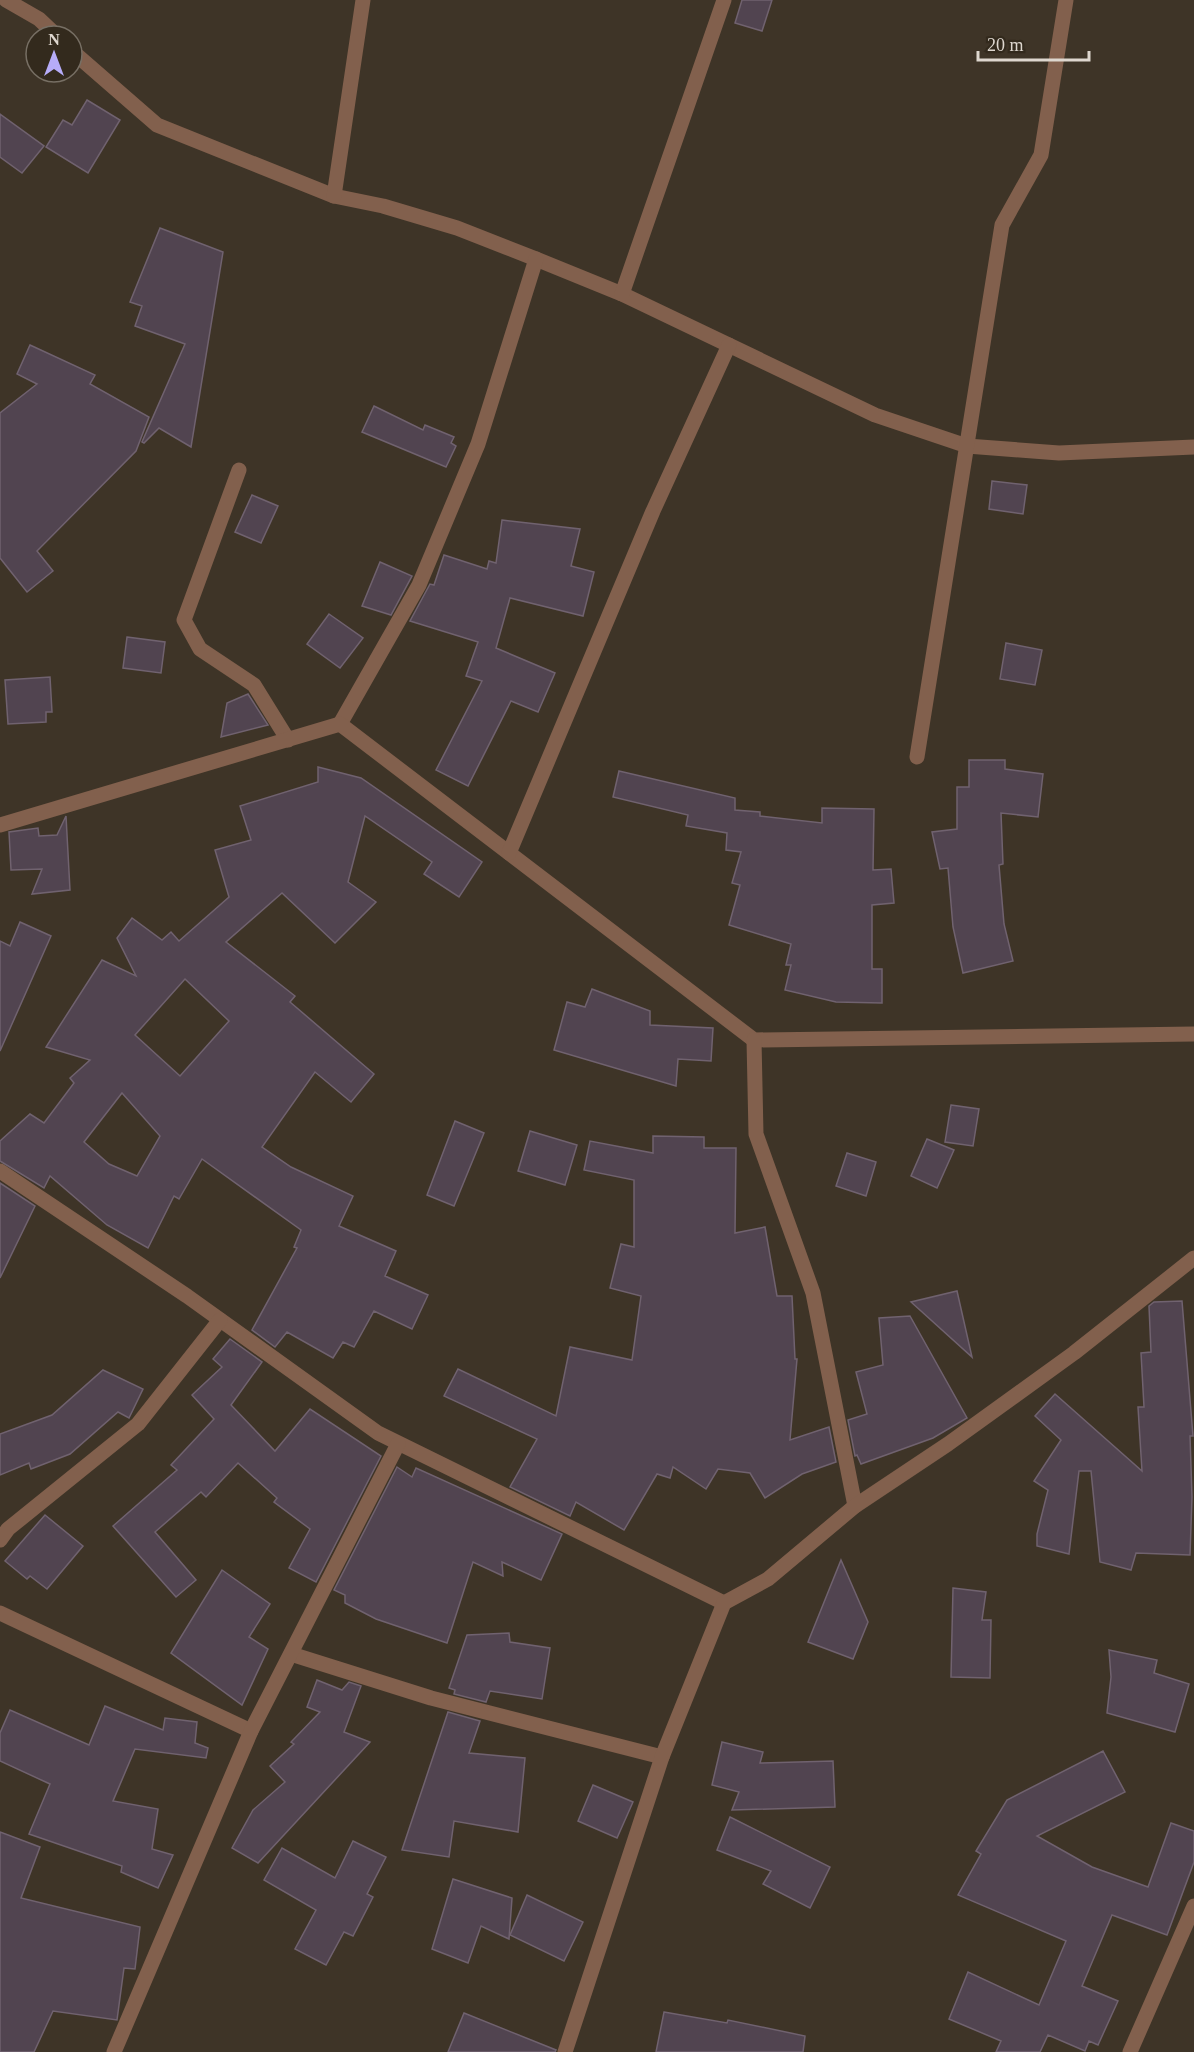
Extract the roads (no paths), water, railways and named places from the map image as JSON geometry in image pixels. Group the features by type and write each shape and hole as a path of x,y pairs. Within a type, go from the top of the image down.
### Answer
{"street":[{"path":"6,0 44,24"},
{"path":"334,196 363,0"},
{"path":"622,294 724,0"},
{"path":"917,757 1002,225 1041,155 1066,0"},
{"path":"84,61 157,125 334,196 383,206 457,228 536,259 622,294 875,415 967,446 1059,453 1194,447"},
{"path":"0,825 340,724 419,585 478,444 536,259"},
{"path":"509,853 649,522 729,345"},
{"path":"239,470 184,620 200,649 254,685 288,740"},
{"path":"340,724 754,1040 1194,1034"},
{"path":"754,1040 756,1134 813,1293 855,1506"},
{"path":"0,1171 220,1320 378,1433 724,1603"},
{"path":"565,2052 662,1757 724,1603 768,1579 855,1506 948,1444 1064,1360 1194,1258"},
{"path":"0,1540 8,1529 138,1424 220,1320"},
{"path":"114,2052 251,1731 398,1444"},
{"path":"0,1613 251,1731"},
{"path":"291,1654 431,1698 662,1757"},
{"path":"1133,2051 1194,1906"}]}
